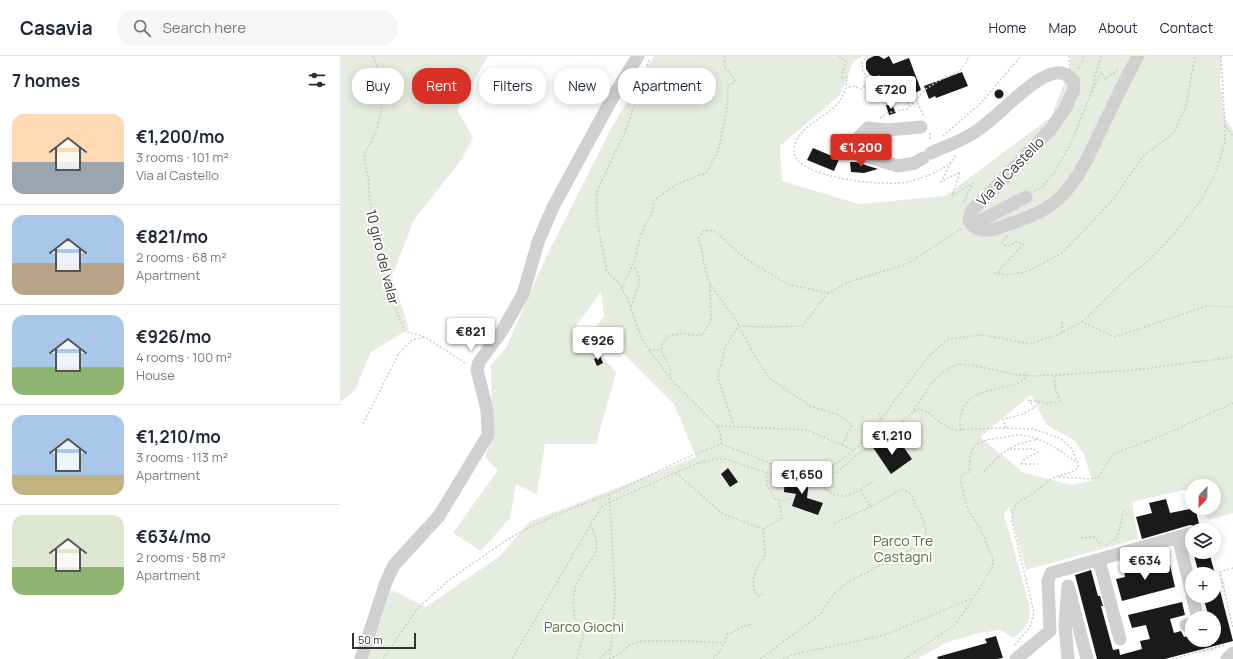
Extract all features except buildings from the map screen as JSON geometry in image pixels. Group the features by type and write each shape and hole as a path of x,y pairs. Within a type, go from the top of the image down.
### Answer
{"street":[{"path":"361,659 386,582 394,565 439,516 488,435 487,410 477,370 479,362 502,331 523,294 538,242 553,207 614,95 638,56"},
{"name":"Via al Castello","path":"1068,76 1073,80 1074,89 1065,108 1050,130 972,210 969,216 971,224 990,231 1029,216 1051,205 1069,189 1083,168 1138,56"},
{"path":"921,127 887,130 868,128 853,144 852,148 855,152 885,163 898,166 915,163 928,152 976,132 1026,89 1044,77 1056,73 1063,73 1068,76"},
{"path":"971,224 1026,197"},
{"path":"1016,659 1050,631 1048,581 1051,574 1185,535"},
{"path":"1178,537 1185,567"},
{"path":"1099,560 1120,639"},
{"path":"1068,659 1065,625 1068,586 1085,659"},
{"path":"1227,659 1229,649"}],"path":[{"name":"10 giro del valar","path":"373,56 379,70 382,98 381,110 377,123 377,129 365,153 364,159 369,182 369,194 374,230 384,257 397,312 406,331 425,337 477,370"},
{"path":"649,56 628,125 597,190 597,221 607,272 619,283 622,288 642,339 671,379 717,426 720,432 721,444"},
{"path":"622,288 633,264 640,237 652,212 654,200 677,184 706,173 718,151 728,103 728,85 734,83 735,80 733,76 724,68 724,56"},
{"path":"839,56 846,62 841,79 847,77 846,88"},
{"path":"868,128 887,113 907,109 926,89 960,71 970,56"},
{"path":"928,152 979,105 1021,56"},
{"path":"1068,76 1079,68 1084,56"},
{"path":"1090,96 1100,56"},
{"path":"383,659 418,609 449,580 518,533 566,510 608,495 686,458 721,444 772,464 792,468 817,470 833,466 854,450 871,434 929,356 948,339 984,335 1030,344 1062,333 1082,322 1129,276 1147,262 1167,242 1202,199 1215,174 1225,142 1221,56"},
{"path":"1009,233 1002,243 1003,245 1010,246 1015,242 1023,244 998,272 995,273 1008,275 1026,272 1062,253 1112,201 1144,156 1174,133 1186,105 1195,57"},
{"path":"1026,197 1042,187 1055,172 1070,145 1101,72 1105,79 1123,66"},
{"path":"907,104 913,102"},
{"path":"1225,126 1233,136"},
{"path":"952,161 941,182 960,172 952,196 973,182 963,203"},
{"path":"739,326 766,328 802,326 828,293 851,281 907,264 971,224"},
{"path":"828,293 787,284 745,258 714,231 704,230 698,238 702,250 704,270 710,284 739,326 769,378 810,406 839,415 852,425 842,445"},
{"path":"631,308 640,287 639,275 633,264"},
{"path":"671,379 670,367 661,350 662,343 668,336 683,333 695,336 703,335 711,320 710,284"},
{"path":"1082,322 1115,337 1207,306 1233,307"},
{"path":"1062,322 1062,333"},
{"path":"734,427 718,377 725,347 739,326"},
{"path":"363,424 399,353 412,340 425,337"},
{"path":"649,350 661,350"},
{"path":"512,659 601,507 696,464 715,459 726,459 776,476 816,478 838,472 854,457 879,439 893,432 913,412 932,382 943,372 957,364 972,365 1028,376 1135,370 1233,357"},
{"path":"1006,428 1003,419 1021,415 1036,407 1028,400 1046,403 1061,402 1056,390 1054,375"},
{"path":"962,430 959,423 963,406 983,392 1019,383 1028,376"},
{"path":"1057,477 1099,478 1113,454 1166,434 1233,403"},
{"path":"913,412 919,409 929,413 950,429 954,430 1006,428 1032,429 1046,433 1061,439 1072,449 1078,463 1078,468 1053,478 1017,503 1013,512 1012,521 1034,613 1030,627 1024,636 1014,646 1016,659"},
{"path":"879,413 881,420"},
{"path":"717,426 807,430 854,450"},
{"path":"904,659 955,625 993,564 993,558 979,526 968,510 960,479 963,474 969,472 973,448 978,443 992,438 1001,438 1016,434 1038,439 1078,463"},
{"path":"984,472 989,465 1010,449 1019,444 1038,439"},
{"path":"1010,449 1034,449 1038,452 1023,460 1020,464 1038,464"},
{"path":"766,472 767,485 775,499 782,501 794,498"},
{"path":"676,473 723,514 763,529"},
{"path":"816,478 829,493 840,497 847,496 861,490 874,480"},
{"path":"760,659 821,614 832,596 846,583 920,545 926,537 925,524 911,494 902,489 870,507 833,524"},
{"path":"861,490 870,507"},
{"path":"608,495 610,502 615,598 609,658 621,653 630,645 642,641 692,641 724,643"},
{"path":"763,529 782,518 779,500"},
{"path":"1081,538 1094,537 1103,548 1117,538 1124,509"},
{"path":"577,659 584,632 582,632 576,622 573,612 574,598 579,579 596,552 596,535 591,526"},
{"path":"763,529 765,556 760,562 753,583 755,592 758,596 764,592"},
{"path":"1230,627 1233,627 1219,572 1233,568"},
{"path":"782,659 791,655 885,635 972,598"},
{"path":"712,659 720,652 727,635 742,627 752,624"},
{"path":"600,659 610,647"},
{"path":"1172,659 1229,649"}],"green space":[{"path":"340,56 488,56 481,68 479,68 479,72 471,86 471,68 412,68 412,104 460,104 457,110 473,137 462,159 414,220 392,276 409,329 371,352 355,390 340,402"},
{"path":"654,56 863,56 854,61 840,95 780,146 782,181 859,204 945,196 1051,117 1068,73 1071,56 1222,56 1220,82 1225,117 1233,131 1233,513 1208,520 1205,515 1221,515 1221,479 1185,479 1185,490 1132,502 1138,539 1026,570 1009,507 1004,514 1029,604 1029,620 1014,638 1001,630 979,633 948,642 917,659 368,659 391,590 426,607 500,556 529,522 696,457 674,404 625,355 590,335 604,316 601,292 576,326 616,373 596,444 545,444 537,494 516,484 510,518 481,551 453,533 498,470 485,457 492,438 491,365 506,348 546,257 612,127 626,104 716,104 716,68 647,68","holes":["1031,395 1047,425 1074,440 1084,454 1092,481 1071,485 1022,472 980,437"]}],"park label":[{"name":"Parco Tre Castagni","path":"903,548"},
{"name":"Parco Giochi","path":"584,626"}]}
